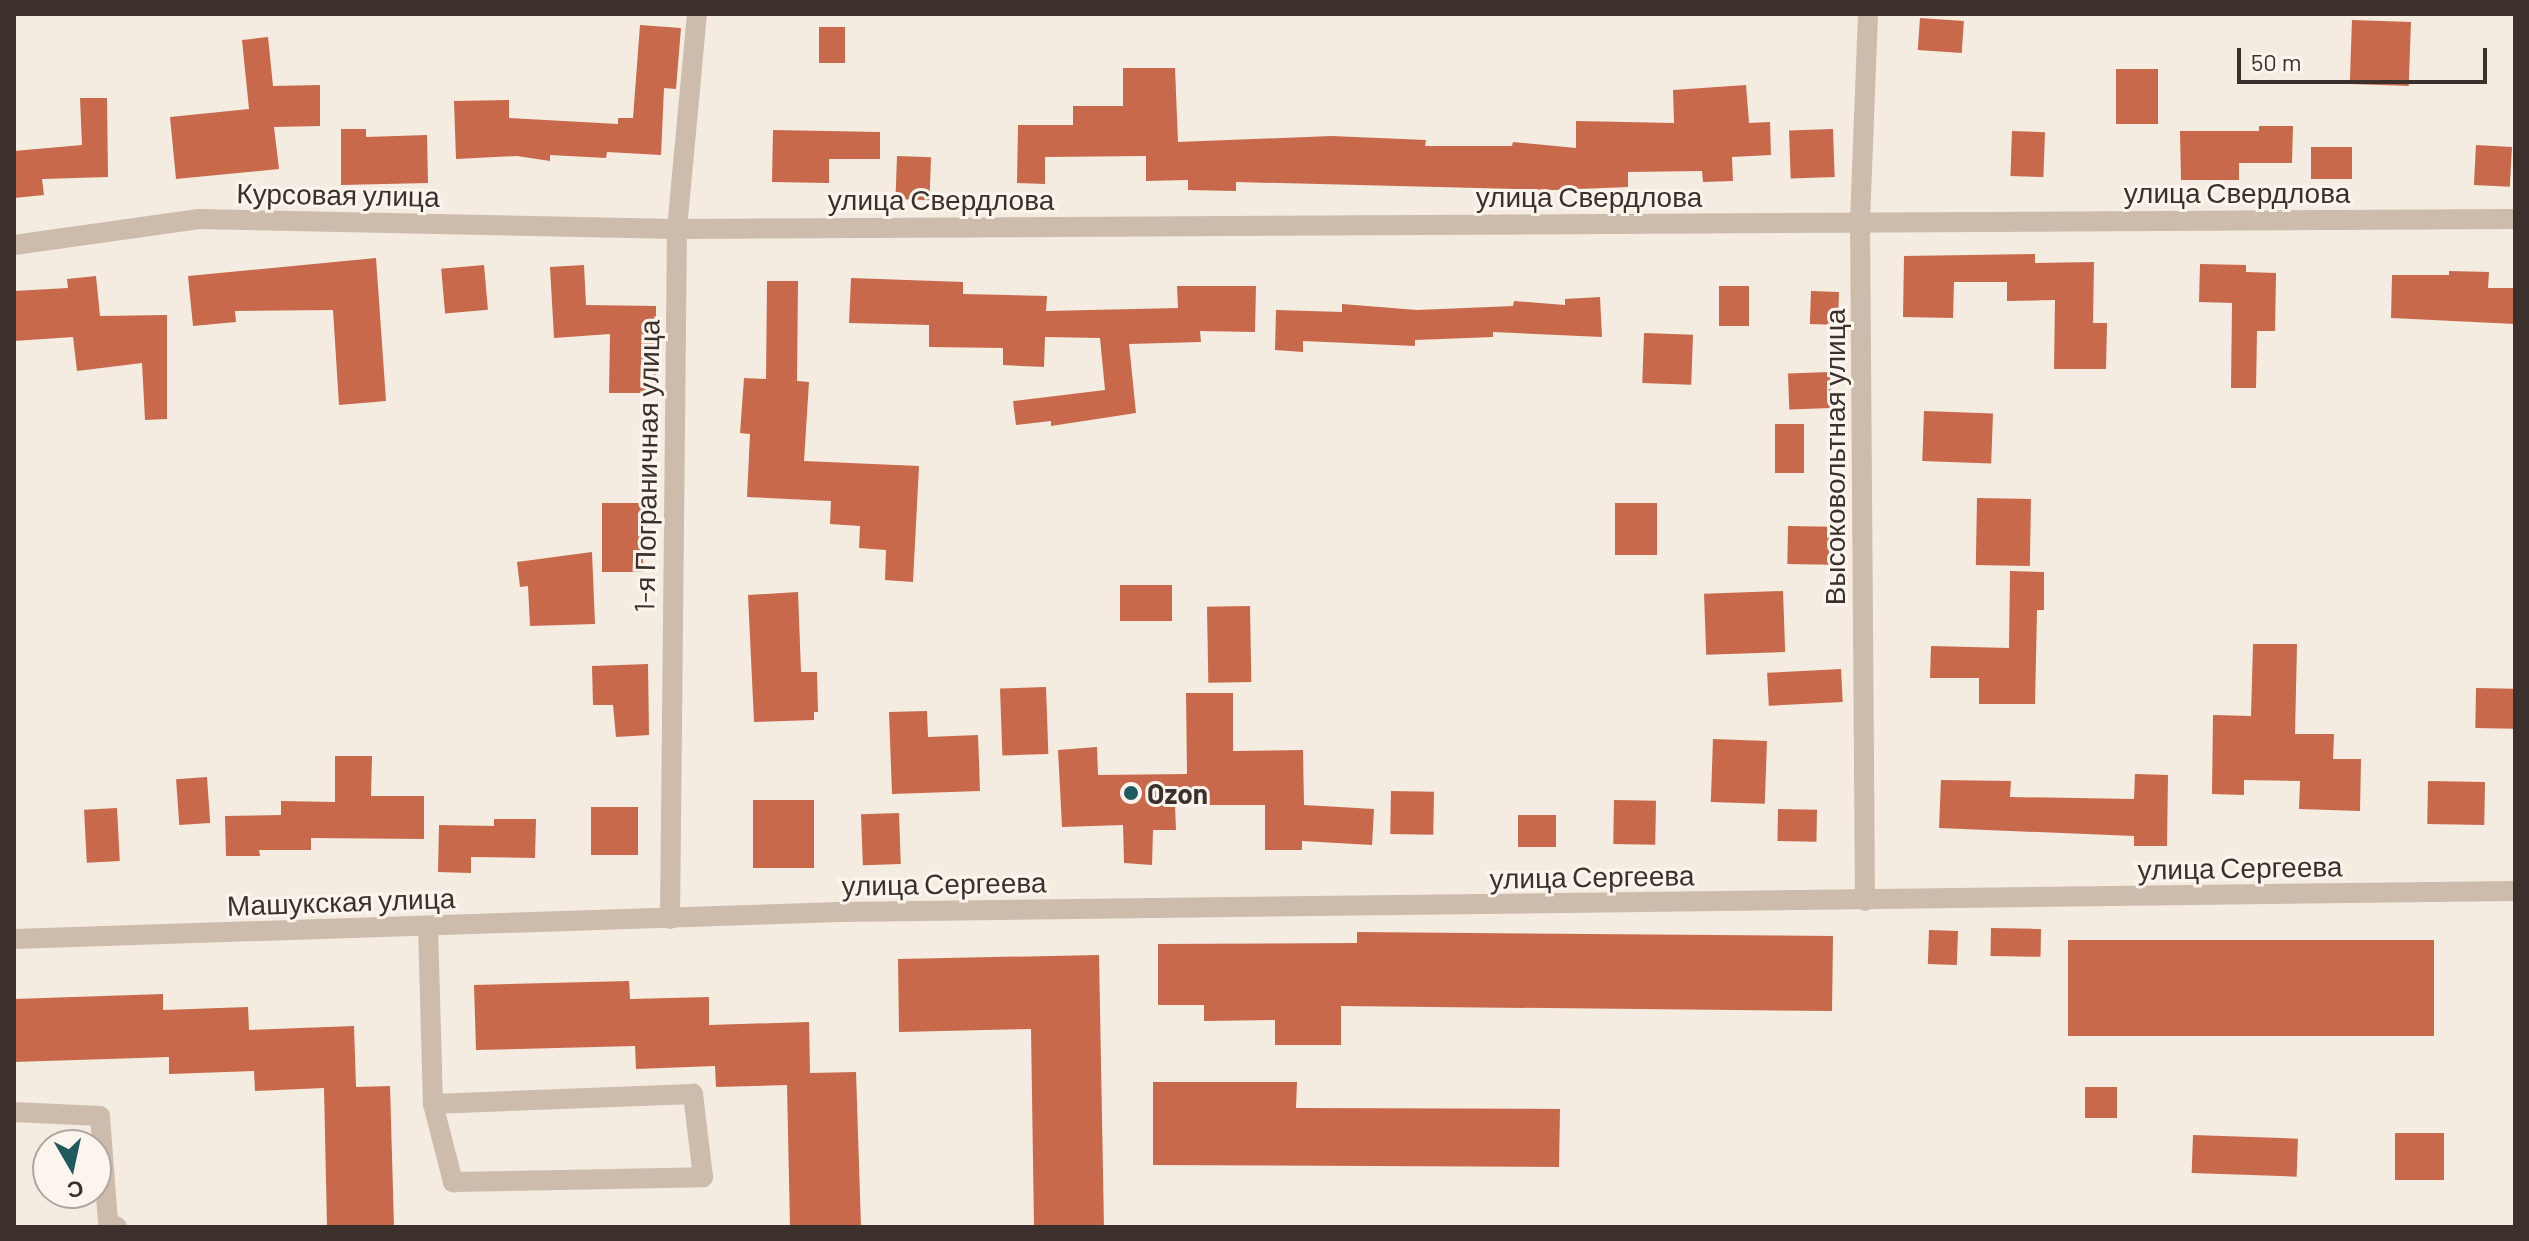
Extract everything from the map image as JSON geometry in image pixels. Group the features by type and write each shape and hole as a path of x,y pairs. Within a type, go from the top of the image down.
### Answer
{"street":[{"name":"1-я Пограничная улица","path":"670,919 670,228 697,14"},
{"name":"Высоковольтная улица","path":"1865,901 1860,222 1868,14"},
{"name":"Курсовая улица","path":"14,245 199,219 670,228"},
{"name":"улица Свердлова","path":"670,228 2515,219"},
{"name":"улица Сергеева","path":"670,919 840,912 2515,891"},
{"name":"Машукская улица","path":"14,939 670,919"},
{"path":"428,926 433,1104 453,1182 703,1177 693,1094 433,1104"},
{"path":"14,1112 100,1116 108,1222 117,1227"}],"building":[{"path":"1920,18 1964,21 1962,53 1918,50"},
{"path":"2352,20 2411,22 2409,86 2350,84"},
{"path":"640,25 681,28 676,89 664,88 661,155 607,152 606,158 550,155 550,161 517,156 456,159 454,101 509,100 509,118 618,124 618,118 633,118"},
{"path":"819,27 845,27 845,63 819,63"},
{"path":"268,37 273,86 320,85 320,126 274,127 279,169 176,179 170,117 249,109 242,40"},
{"path":"1123,68 1175,68 1178,142 1331,136 1426,140 1425,146 1512,146 1513,142 1576,148 1576,121 1674,123 1673,90 1746,85 1749,123 1770,122 1771,155 1732,157 1733,181 1703,182 1702,171 1628,172 1628,187 1554,190 1236,182 1236,191 1188,190 1188,180 1146,181 1146,156 1045,157 1045,184 1017,183 1018,125 1073,125 1073,106 1123,106"},
{"path":"2116,69 2158,69 2158,124 2116,124"},
{"path":"80,98 107,98 108,177 42,179 44,195 14,198 14,151 82,145"},
{"path":"2259,126 2293,126 2292,163 2239,163 2239,180 2181,180 2180,131 2259,131"},
{"path":"341,129 366,129 366,137 427,135 428,183 341,185"},
{"path":"1833,129 1835,177 1791,179 1789,131"},
{"path":"773,130 880,132 880,159 829,159 829,183 772,182"},
{"path":"2012,131 2045,132 2043,177 2010,176"},
{"path":"2476,145 2512,147 2510,187 2474,185"},
{"path":"2311,147 2352,147 2352,179 2311,179"},
{"path":"897,156 931,157 929,200 895,199"},
{"path":"2035,254 2035,263 2094,262 2093,323 2107,323 2106,369 2054,369 2055,300 2007,301 2007,282 1954,282 1953,318 1903,317 1904,256"},
{"path":"376,258 386,401 339,405 333,310 235,311 236,322 193,326 188,276"},
{"path":"2200,264 2246,265 2246,272 2276,273 2275,331 2257,331 2256,388 2231,388 2232,303 2199,302"},
{"path":"484,265 488,310 445,314 441,269"},
{"path":"584,265 586,305 656,306 656,393 609,393 610,334 554,338 550,267"},
{"path":"2449,271 2489,272 2488,288 2515,288 2515,324 2391,318 2392,275 2449,275"},
{"path":"96,276 100,316 167,315 167,419 145,420 142,363 77,371 73,337 14,341 14,291 68,288 67,279"},
{"path":"851,278 963,282 963,294 1047,296 1046,311 1178,308 1177,286 1256,286 1255,332 1200,331 1201,342 1129,344 1136,413 1051,426 1051,421 1016,425 1013,401 1105,390 1100,338 1045,337 1044,367 1003,365 1003,348 929,347 929,325 849,323"},
{"path":"767,281 798,281 797,381 809,382 804,461 919,466 913,582 885,580 886,550 859,548 860,526 830,524 831,501 747,497 750,434 740,433 744,378 766,379"},
{"path":"1719,286 1749,286 1749,326 1719,326"},
{"path":"1811,291 1839,292 1838,325 1810,324"},
{"path":"1600,297 1602,337 1493,332 1493,337 1415,340 1415,346 1303,341 1303,352 1275,350 1276,310 1342,312 1342,304 1417,310 1513,306 1514,301 1565,305 1565,299"},
{"path":"1644,333 1693,335 1691,385 1642,383"},
{"path":"1830,372 1831,408 1789,409 1788,373"},
{"path":"1924,411 1993,413 1991,463 1922,461"},
{"path":"1775,424 1804,424 1804,473 1775,473"},
{"path":"1977,498 2031,499 2030,566 1976,565"},
{"path":"602,503 643,503 643,572 602,572"},
{"path":"1615,503 1657,503 1657,555 1615,555"},
{"path":"1788,526 1830,527 1829,565 1787,564"},
{"path":"592,552 595,624 530,626 528,586 520,587 517,562"},
{"path":"2010,571 2044,572 2044,610 2037,610 2035,704 1979,704 1979,678 1930,678 1931,646 2009,648"},
{"path":"1120,585 1172,585 1172,621 1120,621"},
{"path":"1783,591 1785,652 1706,655 1704,594"},
{"path":"798,592 801,672 817,672 818,712 814,712 814,720 754,722 748,595"},
{"path":"1250,606 1251,682 1208,683 1207,607"},
{"path":"2253,644 2297,644 2295,734 2334,734 2333,759 2361,759 2360,811 2299,809 2300,781 2244,780 2244,795 2212,794 2213,715 2251,716"},
{"path":"648,664 649,735 616,737 613,705 593,705 592,666"},
{"path":"1841,669 1843,702 1769,706 1767,673"},
{"path":"1046,687 1048,754 1002,756 1000,689"},
{"path":"2476,688 2515,689 2514,729 2475,728"},
{"path":"1186,693 1233,693 1233,751 1303,750 1304,805 1374,809 1372,845 1302,841 1302,850 1265,850 1265,805 1175,805 1176,830 1153,830 1152,865 1124,863 1123,825 1062,827 1058,750 1097,747 1098,775 1187,774"},
{"path":"927,711 928,737 978,735 980,791 892,794 889,712"},
{"path":"1713,739 1767,741 1765,804 1711,802"},
{"path":"335,756 372,756 371,796 424,796 424,839 311,838 311,850 259,850 260,856 226,856 225,816 281,815 281,801 335,802"},
{"path":"2135,774 2168,775 2167,846 2134,846 2134,836 1939,828 1941,780 2011,781 2010,797 2134,799"},
{"path":"207,777 210,823 179,825 176,779"},
{"path":"2428,781 2485,782 2484,825 2427,824"},
{"path":"1391,791 1434,792 1433,835 1390,834"},
{"path":"753,800 814,800 814,868 753,868"},
{"path":"1614,800 1656,801 1655,845 1613,844"},
{"path":"591,807 638,807 638,855 591,855"},
{"path":"117,808 120,861 87,863 84,810"},
{"path":"1778,809 1817,810 1816,842 1777,841"},
{"path":"899,813 901,864 863,865 861,814"},
{"path":"1518,815 1556,815 1556,847 1518,847"},
{"path":"494,819 536,819 535,858 471,857 471,873 438,872 439,825 494,826"},
{"path":"1991,928 2041,929 2041,957 1991,956"},
{"path":"1929,930 1958,931 1957,965 1928,964"},
{"path":"1357,932 1833,936 1832,1011 1341,1006 1341,1045 1275,1045 1275,1020 1204,1021 1204,1005 1158,1005 1158,944 1357,943"},
{"path":"2068,940 2434,940 2434,1036 2068,1036"},
{"path":"1099,955 1104,1227 1034,1227 1031,1029 899,1032 898,959"},
{"path":"629,981 630,999 709,997 709,1025 809,1022 810,1073 856,1072 861,1227 790,1227 787,1085 716,1087 715,1066 636,1069 635,1046 476,1050 474,985"},
{"path":"163,994 163,1010 248,1007 249,1030 354,1026 356,1087 390,1086 394,1227 327,1227 324,1088 255,1091 254,1071 169,1074 169,1057 14,1062 14,999"},
{"path":"1153,1082 1297,1082 1296,1108 1560,1109 1559,1167 1153,1165"},
{"path":"2085,1087 2117,1087 2117,1118 2085,1118"},
{"path":"2395,1133 2444,1133 2444,1180 2395,1180"},
{"path":"2193,1135 2298,1139 2297,1177 2192,1173"}],"place":[{"name":"Ozon","path":"1131,793"}]}
